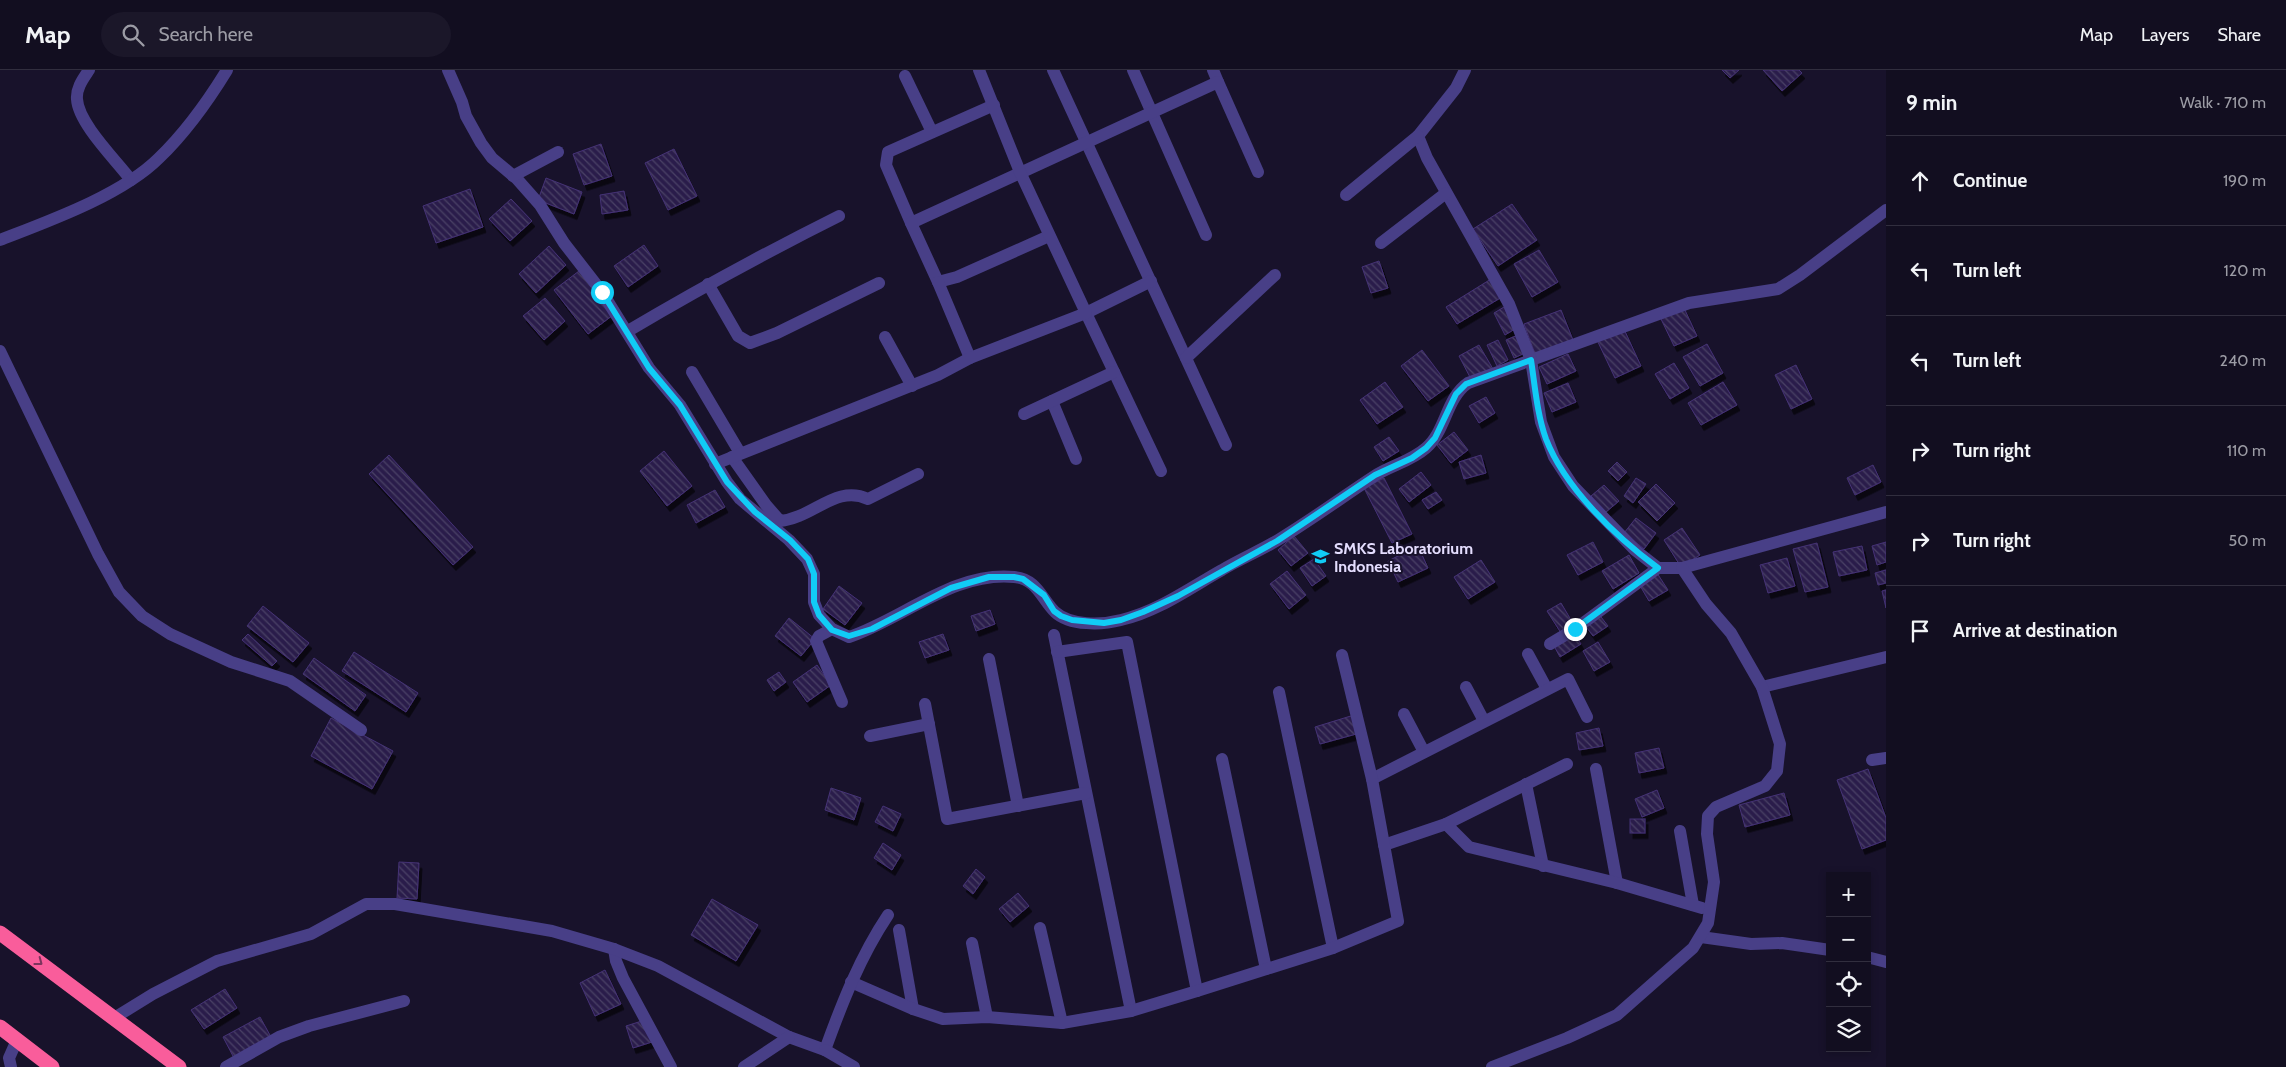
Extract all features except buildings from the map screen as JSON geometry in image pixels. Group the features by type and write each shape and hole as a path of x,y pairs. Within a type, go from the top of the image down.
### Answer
{"highway":[{"path":"0,933 179,1067"},
{"path":"0,1027 52,1067"}],"street":[{"path":"88,70 80,84 77,99 83,119 131,180"},
{"path":"0,240 39,225 131,180 158,159 188,127 227,70"},
{"path":"448,70 466,116 481,143 492,158 513,176 540,205 628,331 649,368 680,405 715,464 740,499 790,540 808,559 814,574 816,609 832,630 849,636 872,629 951,588 989,577 1023,579 1044,595 1054,611 1072,620 1104,623 1136,615 1178,596 1277,541 1375,475 1412,458 1426,448 1435,438 1456,394 1466,384 1689,303 1778,289 1800,275 1886,211"},
{"path":"979,70 1020,172 1049,236 1161,471"},
{"path":"1053,70 1226,445"},
{"path":"1134,70 1206,235"},
{"path":"1346,195 1418,136 1456,88 1465,70"},
{"path":"905,76 932,132"},
{"path":"911,223 1152,111 1215,76 1258,172"},
{"path":"970,358 886,165 888,152 994,105"},
{"path":"1418,136 1446,192 1509,304 1531,360 1541,422 1554,457 1573,486 1634,550 1658,568"},
{"path":"513,176 558,152"},
{"path":"1381,243 1446,192"},
{"path":"628,331 792,238 839,216"},
{"path":"938,282 957,277 1049,236"},
{"path":"1186,358 1275,275"},
{"path":"715,464 912,386 970,358 1086,313 1151,280"},
{"path":"708,284 738,336 750,343 777,333 879,283"},
{"path":"885,337 912,386"},
{"path":"0,351 98,554 119,592 142,616 170,634 231,662 290,681 361,730"},
{"path":"692,372 736,455 766,505 780,521 792,520 846,494 858,494 868,499 918,474"},
{"path":"1024,414 1114,372"},
{"path":"1052,401 1076,459"},
{"path":"1550,644 1575,629 1658,568 1682,568 1886,512"},
{"path":"1492,1067 1567,1038 1617,1015 1693,948 1708,923 1714,882 1707,834 1708,816 1716,807 1765,786 1777,771 1780,744 1762,687 1731,633 1706,604 1682,568"},
{"path":"832,630 819,636 816,641 842,702"},
{"path":"1054,635 1131,1011"},
{"path":"1057,652 1127,642 1197,992"},
{"path":"1528,654 1547,689"},
{"path":"851,982 913,1009 943,1019 987,1017 1062,1023 1131,1011 1197,992 1333,948 1398,921 1372,779 1342,655"},
{"path":"1762,687 1886,657"},
{"path":"989,659 1018,806"},
{"path":"1372,779 1568,679 1587,717"},
{"path":"1466,687 1484,721"},
{"path":"1279,692 1333,948"},
{"path":"926,704 947,819 1086,793"},
{"path":"1404,714 1424,752"},
{"path":"870,736 929,724"},
{"path":"1872,760 1886,758"},
{"path":"1222,759 1266,969"},
{"path":"1384,845 1446,824 1567,764"},
{"path":"1596,769 1617,882"},
{"path":"1526,784 1543,866"},
{"path":"1446,824 1469,847 1617,882 1697,906 1680,831"},
{"path":"114,1018 153,994 217,960 310,934 366,904 394,904 428,908 552,931 614,949 658,966 789,1037 825,1050 854,1067"},
{"path":"825,1050 866,949 888,915"},
{"path":"1040,928 1062,1023"},
{"path":"899,930 913,1009"},
{"path":"1701,937 1750,944 1782,943 1826,949"},
{"path":"972,943 987,1017"},
{"path":"614,949 616,961 623,978 670,1067"},
{"path":"1871,958 1886,962"},
{"path":"226,1067 279,1037 309,1026 404,1002"},
{"path":"744,1067 789,1037"},
{"path":"11,1067 9,1058 17,1040"}],"place":[{"name":"SMKS Laboratorium Indonesia","path":"1320,557"}],"route":[{"path":"602,292 628,331 649,368 680,405 697,430 715,464 740,499 790,540 808,559 814,574 814,602 816,609 826,624 838,634 849,636 872,629 951,588 989,577 1023,579 1035,586 1044,595 1054,611 1072,620 1104,623 1121,620 1143,612 1178,596 1235,562 1277,541 1375,475 1412,458 1426,448 1435,438 1456,394 1466,384 1531,360 1541,422 1554,457 1573,486 1634,550 1658,568 1575,629"}]}
